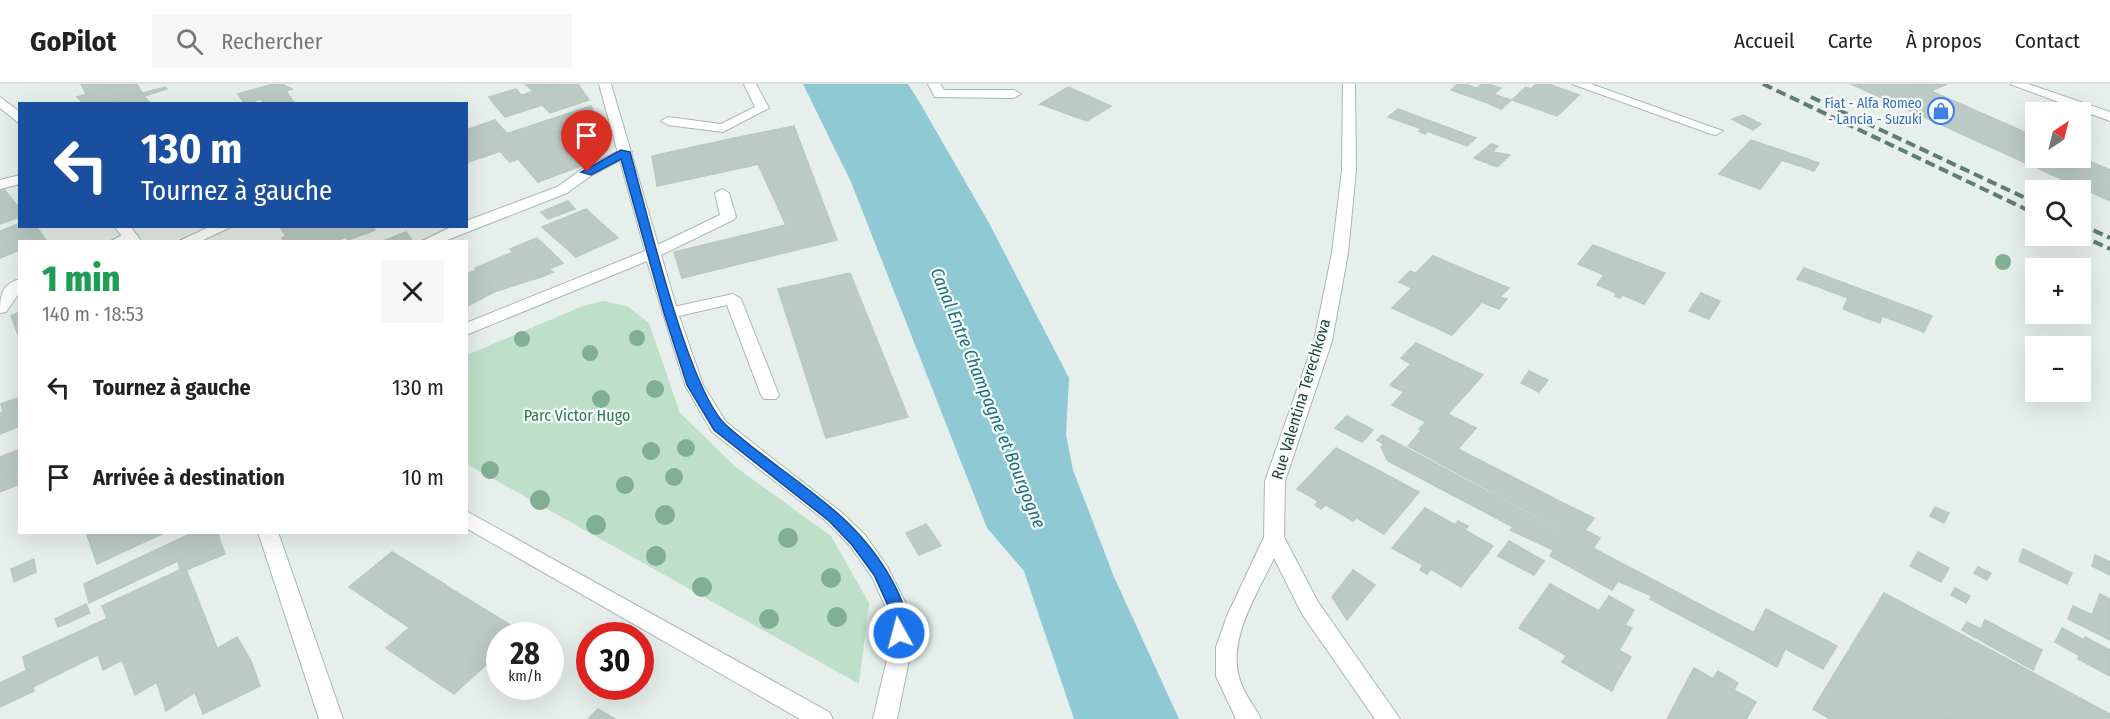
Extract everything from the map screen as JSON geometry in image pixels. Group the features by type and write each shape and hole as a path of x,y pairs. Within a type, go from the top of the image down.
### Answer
{"street":[{"path":"605,84 670,313 694,385 719,427 834,517 858,541 880,572 898,610 899,655 885,719"},
{"path":"668,121 723,128 762,108 750,84"},
{"name":"Rue Valentina Terechkova","path":"1349,84 1349,170 1340,253 1323,341 1275,481 1274,537 1310,608 1388,719"},
{"path":"1578,84 1716,131"},
{"path":"2016,84 2110,117"},
{"path":"937,89 1014,94"},
{"path":"0,101 18,118"},
{"path":"468,226 562,190 587,172 625,152"},
{"path":"0,185 18,180"},
{"path":"468,329 653,253 728,217 722,193"},
{"path":"189,240 221,228"},
{"path":"432,240 463,228"},
{"path":"0,308 10,291 18,285"},
{"path":"670,313 733,299 770,395"},
{"path":"468,519 821,719"},
{"path":"269,534 331,719"},
{"path":"1249,719 1233,695 1225,658 1235,624 1274,537"}],"green space":[{"name":"Parc Victor Hugo","path":"603,301 627,306 649,323 680,413 737,468 831,536 869,603 859,684 468,465 468,355 583,306"}],"water":[{"name":"Canal Entre Champagne et Bourgogne","path":"803,84 908,84 920,103 989,223 1069,378 1066,435 1073,470 1114,577 1179,719 1074,719 1024,571 987,528 851,182"}],"building":[{"path":"81,84 126,84 86,94"},
{"path":"126,84 137,84 142,93 109,102 82,102 77,97"},
{"path":"273,84 282,84 292,89 251,102 244,102 238,94"},
{"path":"525,84 556,84 533,91"},
{"path":"556,84 578,84 589,100 550,113 542,105 505,117 494,104"},
{"path":"1458,84 1465,84 1499,96 1490,104 1451,90"},
{"path":"1482,84 1501,88 1494,94 1477,88"},
{"path":"1536,84 1548,84 1579,95 1557,116 1512,100 1526,87 1531,89"},
{"path":"1851,84 1915,84 2025,132 2025,163"},
{"path":"1915,84 1947,84 1931,91"},
{"path":"165,87 167,89 144,96 149,102 109,102"},
{"path":"1068,87 1111,106 1087,121 1040,104"},
{"path":"516,89 521,95 494,104 489,97"},
{"path":"286,91 294,102 263,102 261,99"},
{"path":"1499,96 1511,100 1501,109 1490,104"},
{"path":"591,106 597,118 468,162 468,146"},
{"path":"1398,109 1476,138 1467,146 1427,131 1425,134 1419,131 1422,129 1388,117"},
{"path":"1743,115 1761,124 1753,130 1732,119"},
{"path":"495,120 507,134 468,146 468,129"},
{"path":"794,126 837,240 682,278 674,252 786,225 758,164 746,167 734,138"},
{"path":"561,130 571,140 564,143 584,165 538,182 518,159 510,162 500,151"},
{"path":"734,138 746,167 657,186 652,156"},
{"path":"1751,140 1819,163 1814,171 1782,160 1760,189 1719,174"},
{"path":"1491,144 1498,146 1492,152 1510,155 1497,167 1474,158"},
{"path":"2091,162 2110,170 2110,201 2091,192 2091,180 2064,180 2037,168 2091,168"},
{"path":"4,189 18,206 18,218 0,224 0,191"},
{"path":"568,201 575,209 548,219 541,212"},
{"path":"586,209 618,238 576,257 542,227"},
{"path":"18,224 18,228 38,229 0,244 0,231"},
{"path":"281,228 374,228 375,230 348,240 346,237 339,240 284,240 282,238 286,236"},
{"path":"38,229 46,240 18,240 18,251 0,258 0,244"},
{"path":"406,232 412,240 386,240"},
{"path":"537,238 563,263 549,269 553,272 541,277 510,249"},
{"path":"1593,245 1665,273 1644,304 1623,295 1620,298 1615,296 1616,293 1597,285 1604,275 1578,264"},
{"path":"513,252 541,277 494,292 475,268"},
{"path":"1433,256 1509,288 1491,306 1416,273"},
{"path":"1804,268 1932,316 1924,332 1882,316 1880,323 1843,309 1848,298 1797,279"},
{"path":"477,270 494,292 468,306 468,273"},
{"path":"1410,271 1482,302 1452,335 1392,308 1412,288 1399,282"},
{"path":"850,273 908,417 826,438 778,289"},
{"path":"1701,293 1720,301 1709,319 1689,311"},
{"path":"1500,297 1507,299 1499,309 1491,306"},
{"path":"18,313 18,335 11,316"},
{"path":"1416,343 1483,375 1448,414 1390,385 1411,364 1401,358"},
{"path":"1529,371 1548,380 1539,392 1521,383"},
{"path":"1404,392 1476,428 1458,449 1419,429 1426,422 1392,405"},
{"path":"18,398 18,407 3,412 1,404"},
{"path":"18,407 18,427 0,434 0,413"},
{"path":"1347,416 1373,430 1365,439 1338,425"},
{"path":"1338,425 1365,439 1362,442 1335,428"},
{"path":"1419,429 1565,504 1549,523 1408,446 1421,431"},
{"path":"1382,435 1494,495 1481,510 1388,461 1381,447 1384,444 1377,440"},
{"path":"1336,448 1419,492 1384,534 1357,518 1353,521 1326,505 1321,509 1315,505 1318,501 1297,489"},
{"path":"18,450 18,471 0,478 0,457"},
{"path":"18,471 18,485 0,492 0,478"},
{"path":"1494,495 1564,533 1553,550 1510,530 1513,527 1481,510"},
{"path":"1565,504 1594,518 1578,539 1549,523"},
{"path":"1935,507 1949,513 1944,523 1930,516"},
{"path":"1425,508 1455,525 1458,521 1468,526 1465,530 1493,546 1461,587 1431,569 1427,574 1420,570 1423,565 1392,548"},
{"path":"926,524 941,546 919,555 906,533"},
{"path":"1585,530 1600,538 1594,547 1578,539"},
{"path":"1564,533 1785,649 1777,667 1650,599 1652,596 1618,581 1612,590 1550,556"},
{"path":"87,534 162,534 97,564"},
{"path":"190,534 218,534 220,541 89,603 84,584"},
{"path":"220,541 225,554 186,570 194,589 111,630 102,606 180,570 178,561"},
{"path":"1509,541 1544,561 1534,575 1498,556"},
{"path":"2023,549 2072,573 2067,584 2019,561"},
{"path":"392,552 446,585 401,622 349,587"},
{"path":"1918,552 1949,568 1941,582 1910,566"},
{"path":"2095,555 2110,562 2110,575 2092,566"},
{"path":"34,559 36,572 14,582 11,569"},
{"path":"1978,567 1991,573 1987,580 1974,573"},
{"path":"1353,570 1375,585 1347,620 1332,597"},
{"path":"1550,584 1599,611 1609,596 1634,610 1625,625 1632,628 1619,650 1631,657 1618,679 1570,651 1567,656 1519,628"},
{"path":"446,585 453,590 410,628 401,622"},
{"path":"1955,588 1970,596 1966,603 1951,595"},
{"path":"194,589 217,648 135,695 122,660 103,670 98,655 116,646 111,630"},
{"path":"453,590 506,622 486,622 486,665 454,694 386,648"},
{"path":"1884,593 2110,714 2110,719 1945,719 1844,658"},
{"path":"2100,594 2110,599 2110,640 2068,619 2073,606 2092,615"},
{"path":"86,604 90,613 58,627 55,619"},
{"path":"1766,609 1837,646 1823,669 1754,632"},
{"path":"106,619 111,630 26,670 23,657"},
{"path":"1985,620 2042,650 2033,670 1962,630 1967,622 1981,629"},
{"path":"2062,628 2084,640 2080,656 2055,642"},
{"path":"111,630 116,646 77,665 73,648"},
{"path":"237,637 251,661 260,686 203,714 195,692 166,711 157,683"},
{"path":"2085,637 2110,650 2110,676 2078,659"},
{"path":"73,648 77,665 33,687 34,691 0,707 0,683"},
{"path":"1570,651 1618,679 1612,691 1562,662"},
{"path":"1844,658 1946,718 1830,719 1813,709"},
{"path":"1694,668 1713,679 1718,671 1738,683 1734,690 1756,702 1746,719 1667,719"},
{"path":"598,709 615,719 588,719"}],"railway":[{"path":"1763,84 2025,209"},
{"path":"1811,97 2025,198"},
{"path":"2091,229 2110,238"},
{"path":"2091,240 2110,249"}],"place":[{"name":"Fiat - Alfa Romeo - Lancia - Suzuki","path":"1941,111"}],"route":[{"path":"587,172 625,152 670,313 694,385 719,427 761,457 834,517 858,541 880,572 898,610 899,633"}]}
